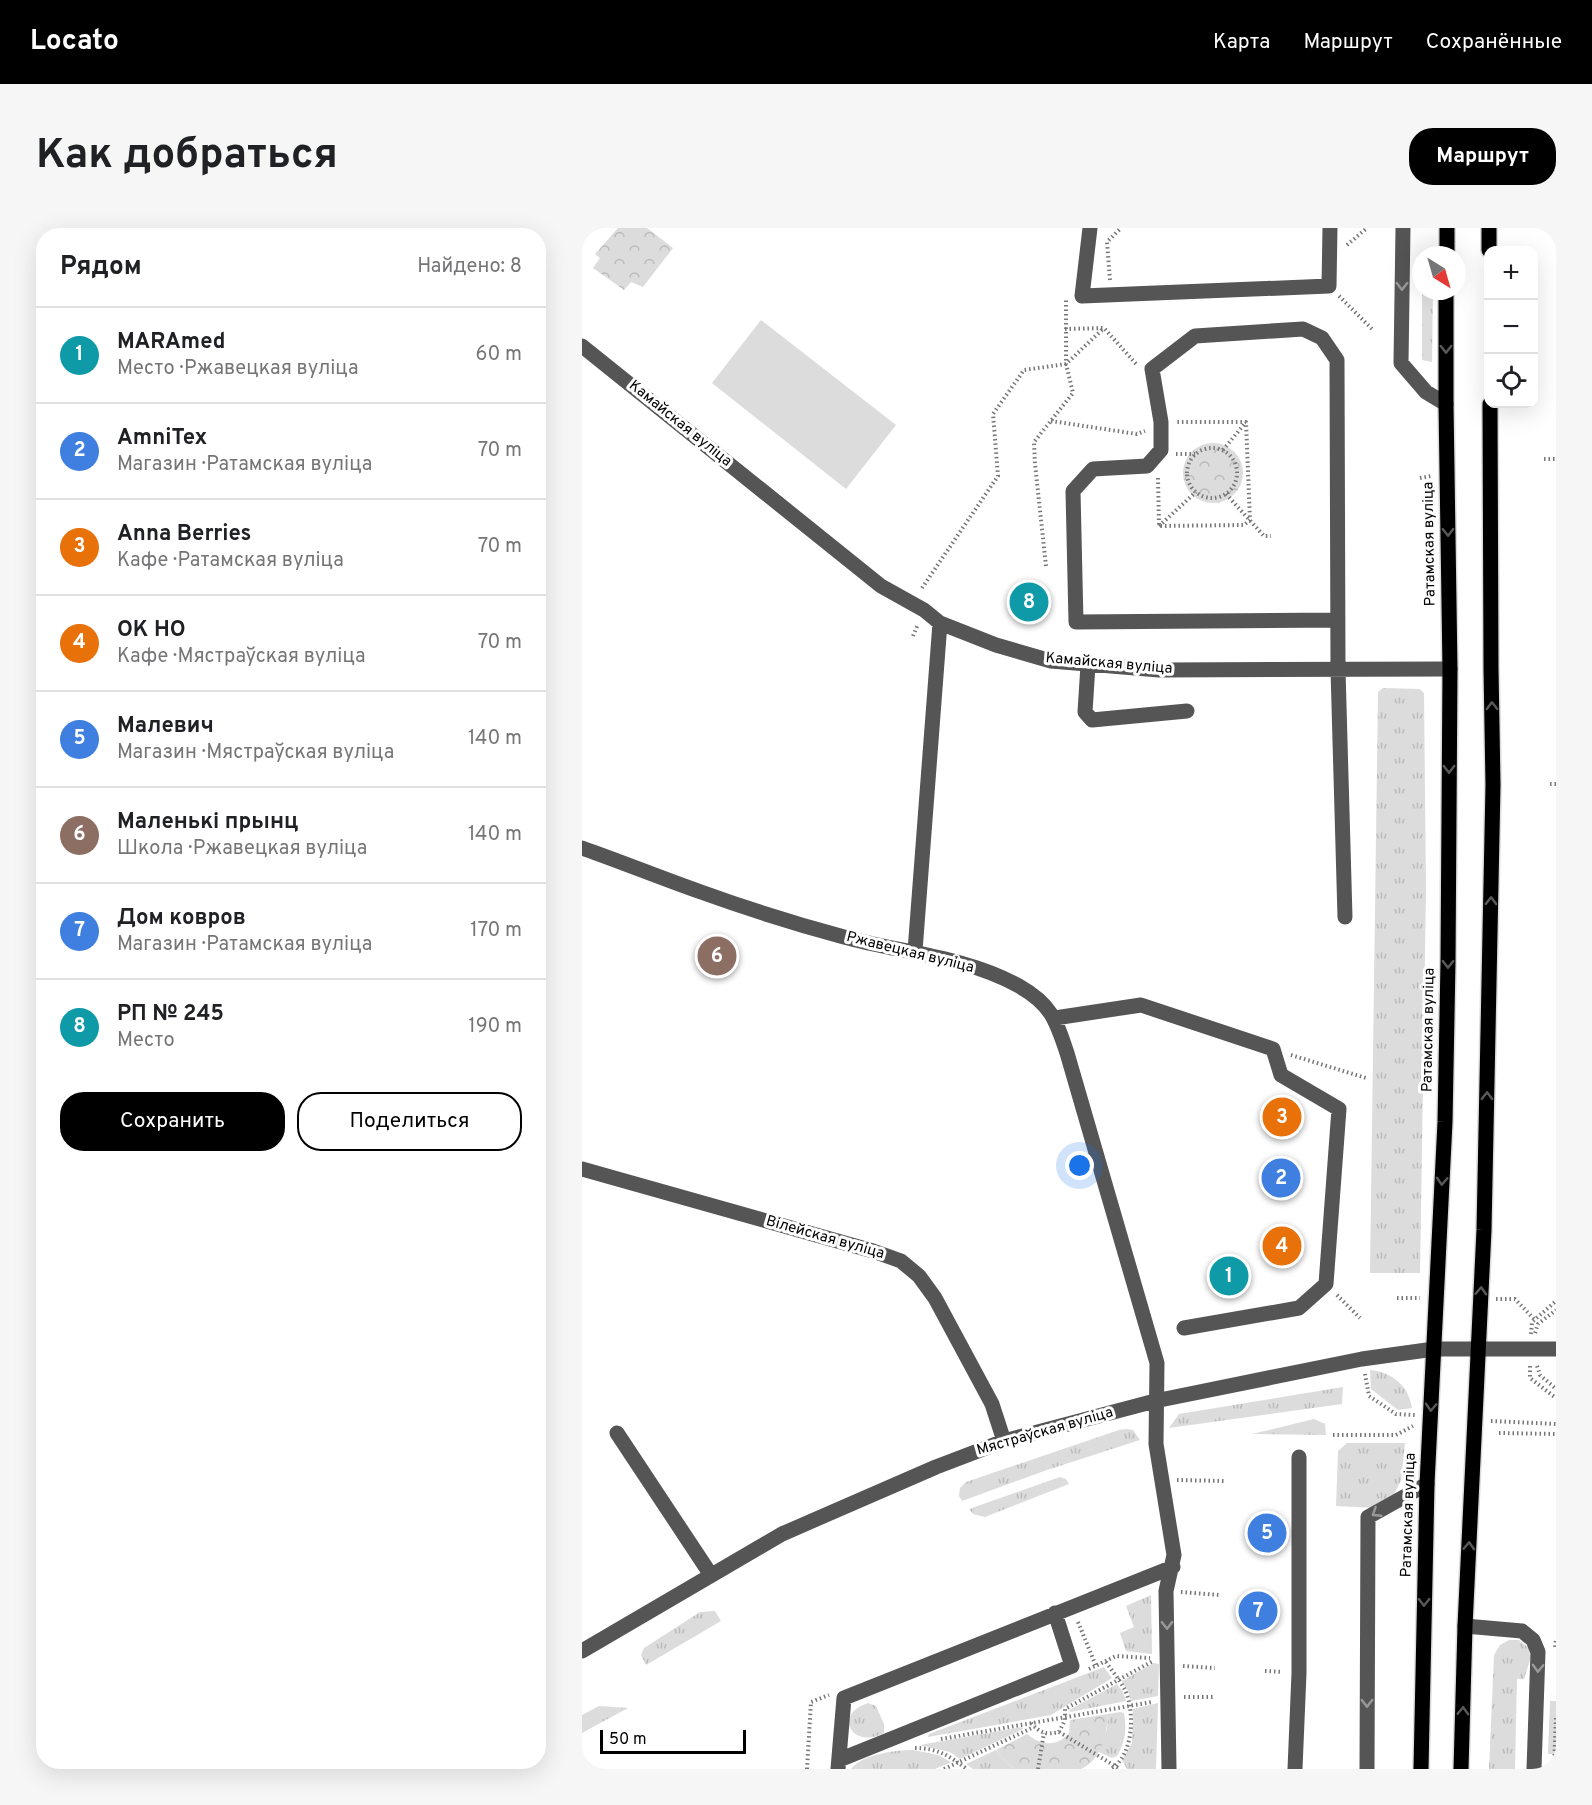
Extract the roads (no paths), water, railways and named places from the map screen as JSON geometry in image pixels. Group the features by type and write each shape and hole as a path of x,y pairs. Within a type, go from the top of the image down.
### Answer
{"main road":[{"path":"1447,228 1447,246"},
{"path":"1489,228 1489,246"},
{"name":"Ратамская вуліца","path":"1421,1769 1426,1484 1445,1111 1450,669 1446,300"},
{"path":"1461,1769 1465,1626 1485,1207 1493,785 1490,408"}],"street":[{"path":"1090,228 1082,296 1329,286 1330,228"},
{"path":"1403,228 1401,363 1425,392 1446,404"},
{"path":"1338,620 1076,622 1073,491 1093,469 1147,466 1161,450 1161,423 1152,369 1195,336 1303,330 1322,338 1337,360 1338,620 1338,670 1345,916"},
{"name":"Камайская вуліца","path":"582,346 881,586 924,610 940,623 996,645 1051,661 1159,670 1450,669"},
{"path":"915,951 940,623"},
{"path":"1088,665 1085,712 1092,720 1187,711"},
{"name":"Ржавецкая вуліца","path":"582,848 766,914 847,938 915,951 1002,978 1040,1000 1055,1018 1071,1064 1158,1363 1155,1401 1156,1444 1160,1480 1174,1555 1173,1567"},
{"path":"1055,1018 1141,1005 1273,1049 1281,1075 1339,1109 1326,1284 1299,1308 1184,1328"},
{"name":"Вілейская вуліца","path":"582,1169 808,1232 901,1261 919,1276 935,1298 992,1404 1004,1441"},
{"name":"Мястраўская вуліца","path":"582,1651 782,1534 936,1467 1004,1441 1155,1401 1362,1359 1434,1348 1556,1349"},
{"path":"617,1433 711,1575"},
{"path":"1295,1769 1299,1673 1299,1457"},
{"path":"1367,1769 1368,1517 1426,1484"},
{"path":"1169,1769 1162,1662 1166,1591 1173,1567"},
{"path":"1055,1613 1072,1666 839,1764 844,1698 1055,1613 1173,1567"},
{"path":"1465,1626 1522,1631 1533,1640 1538,1652 1534,1769"}],"place":[{"name":"РП № 245","path":"1029,602"},
{"name":"Маленькі прынц","path":"717,956"},
{"name":"Anna Berries","path":"1282,1117"},
{"name":"AmniTex","path":"1281,1178"},
{"name":"ОК НО","path":"1282,1246"},
{"name":"MARAmed","path":"1229,1276"},
{"name":"Малевич","path":"1267,1533"},
{"name":"Дом ковров","path":"1258,1611"}]}
